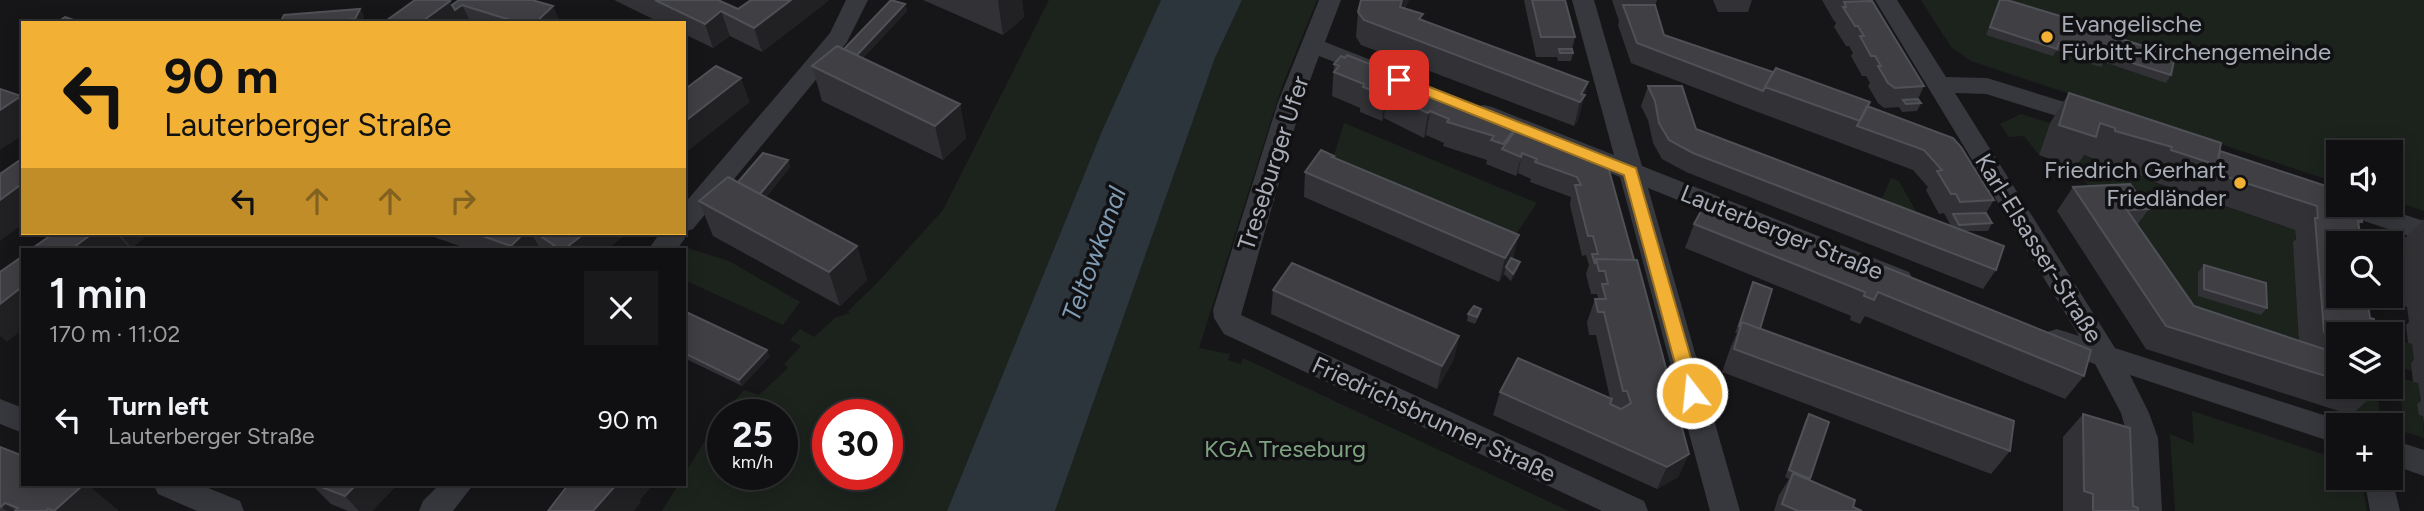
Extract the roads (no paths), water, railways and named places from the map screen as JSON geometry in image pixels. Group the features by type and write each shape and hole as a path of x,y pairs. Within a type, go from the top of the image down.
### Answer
{"street":[{"path":"686,220 839,37 857,0"},
{"name":"Treseburger Ufer","path":"1234,326 1228,318 1227,310 1290,102 1330,0"},
{"path":"1583,0 1725,511"},
{"name":"Karl-Elsasser-Straße","path":"1886,0 2106,357 2139,422 2143,438 2147,511"},
{"path":"1312,45 1399,80"},
{"path":"1938,85 1973,84 2004,90 2113,126"},
{"name":"Lauterberger Straße","path":"1462,105 1920,287"},
{"path":"2383,217 2424,231"},
{"name":"Friedrichsbrunner Straße","path":"1234,326 1633,511"},
{"path":"2029,330 2326,428"},
{"path":"0,411 21,420"},
{"path":"2403,456 2424,463"},
{"path":"171,486 229,511"},
{"path":"434,511 457,486"},
{"path":"2381,490 2385,511"}],"water":[{"name":"Teltowkanal","path":"1161,0 1242,0 1215,58 1055,511 947,511 1102,131"}],"place":[{"name":"Evangelische Fürbitt-Kirchengemeinde","path":"2047,37"},
{"name":"Friedrich Gerhart Friedländer","path":"2240,183"}],"park label":[{"name":"KGA Treseburg","path":"1285,448"}]}
